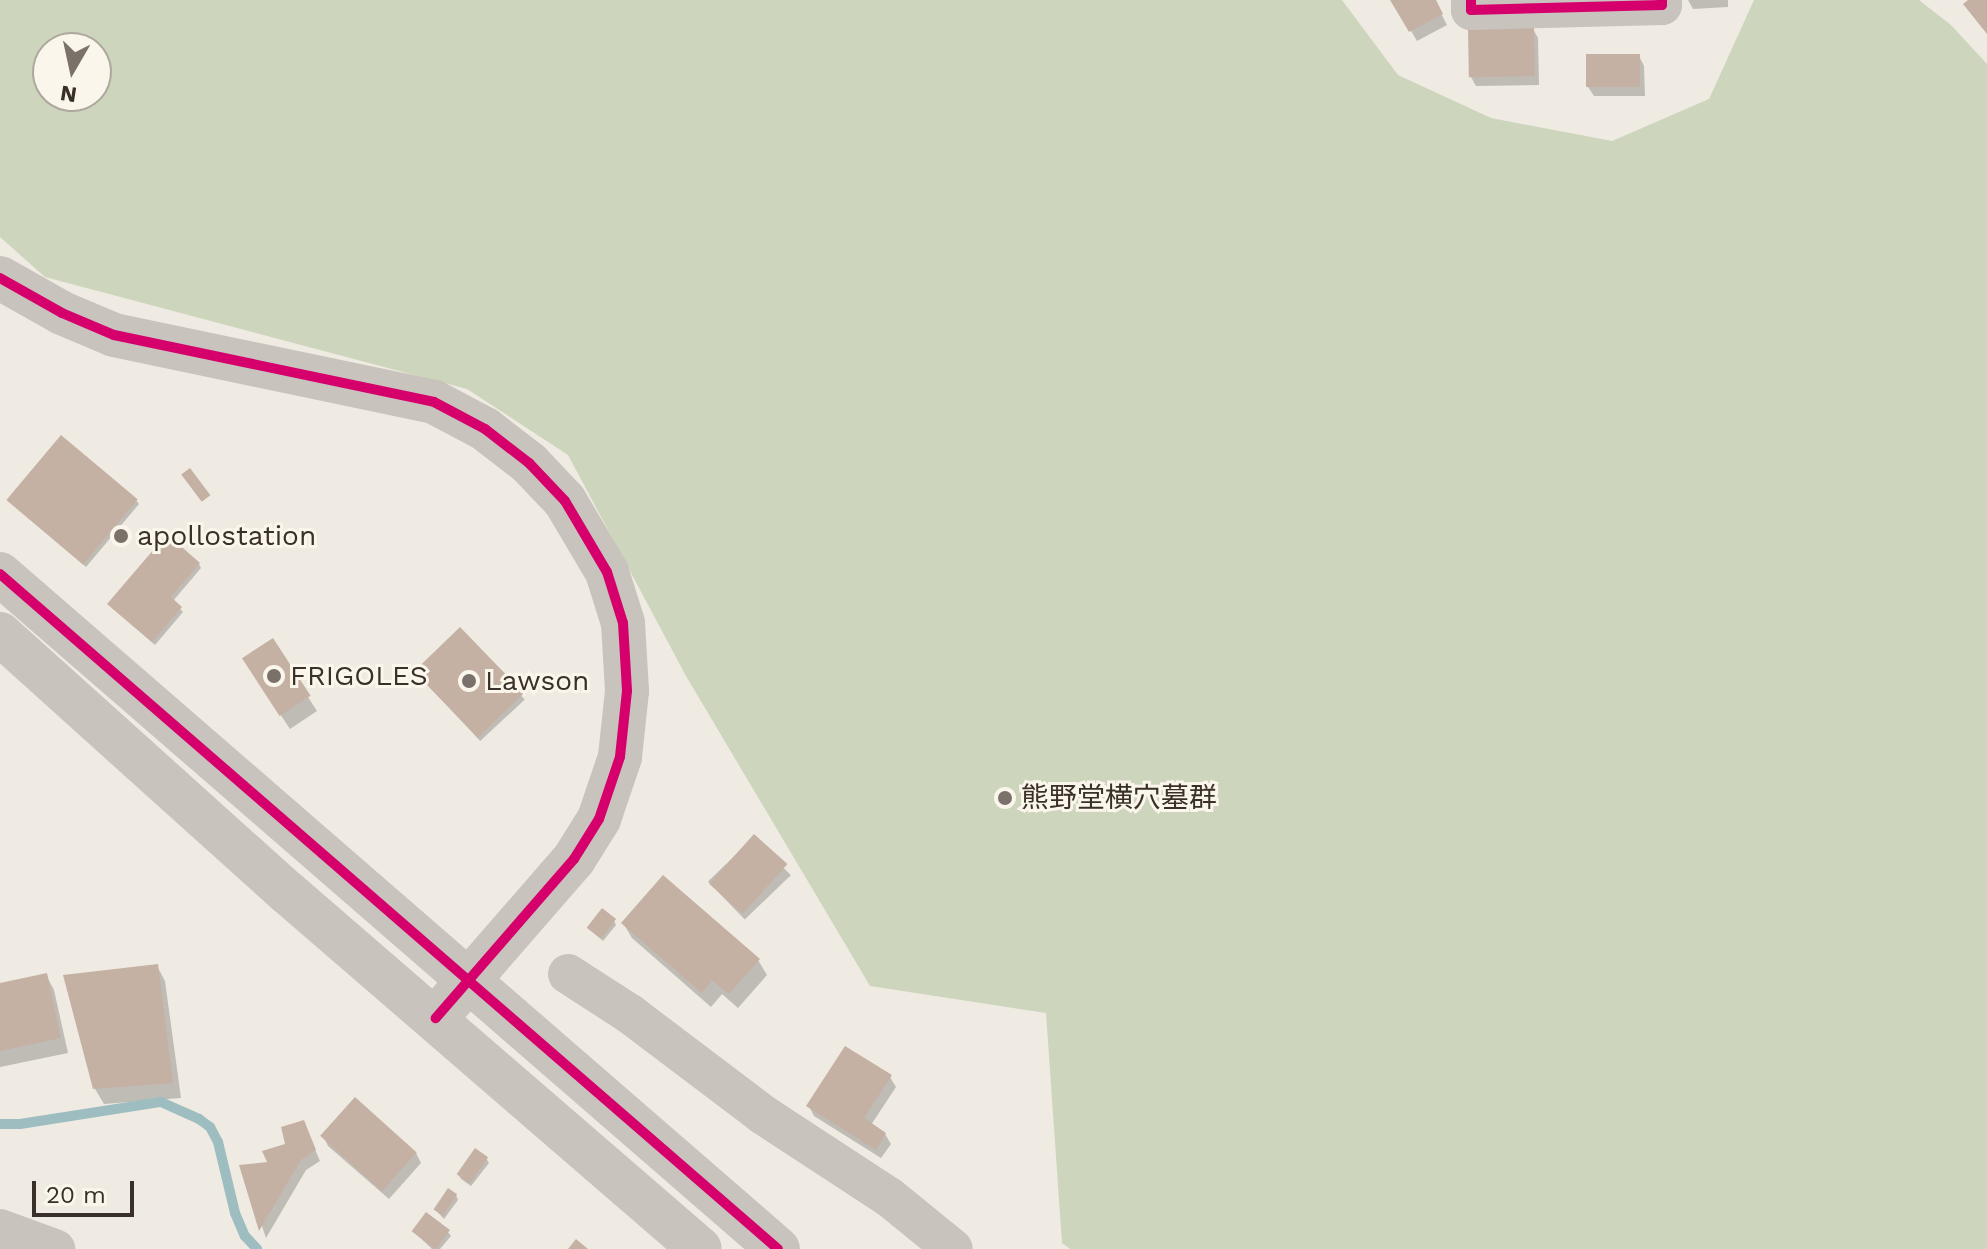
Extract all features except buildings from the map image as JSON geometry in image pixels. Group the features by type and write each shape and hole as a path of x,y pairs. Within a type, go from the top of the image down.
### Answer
{"street":[{"path":"1471,0 1471,10 1662,5 1662,0"},
{"path":"0,278 62,313 114,335 434,402 485,429 529,463 565,501 607,572 623,623 627,691 620,757 599,819 574,859 436,1018"},
{"path":"0,574 778,1249"},
{"path":"0,634 288,893 700,1249"},
{"path":"568,974 630,1014 762,1114 889,1197 953,1249"},
{"path":"0,1229 55,1249"}],"green space":[{"path":"0,0 1342,0 1398,75 1491,118 1612,141 1709,99 1754,0 1919,0 1951,25 1987,64 1987,1249 1070,1249 1062,1243 1046,1013 870,986 686,676 568,455 467,389 45,277 0,237"}],"waterway":[{"path":"0,1124 20,1124 161,1102 199,1119 210,1127 218,1142 235,1213 245,1236 257,1249"}],"cycle path":[{"path":"1471,0 1471,10 1662,5 1662,0"},
{"path":"0,278 62,313 114,335 434,402 485,429 529,463 565,501 607,572 623,623 627,691 620,757 599,819 574,859 436,1018"},
{"path":"0,574 778,1249"}],"place":[{"name":"apollostation","path":"121,536"},
{"name":"FRIGOLES","path":"274,676"},
{"name":"Lawson","path":"469,681"},
{"name":"熊野堂横穴墓群","path":"1005,798"}]}
